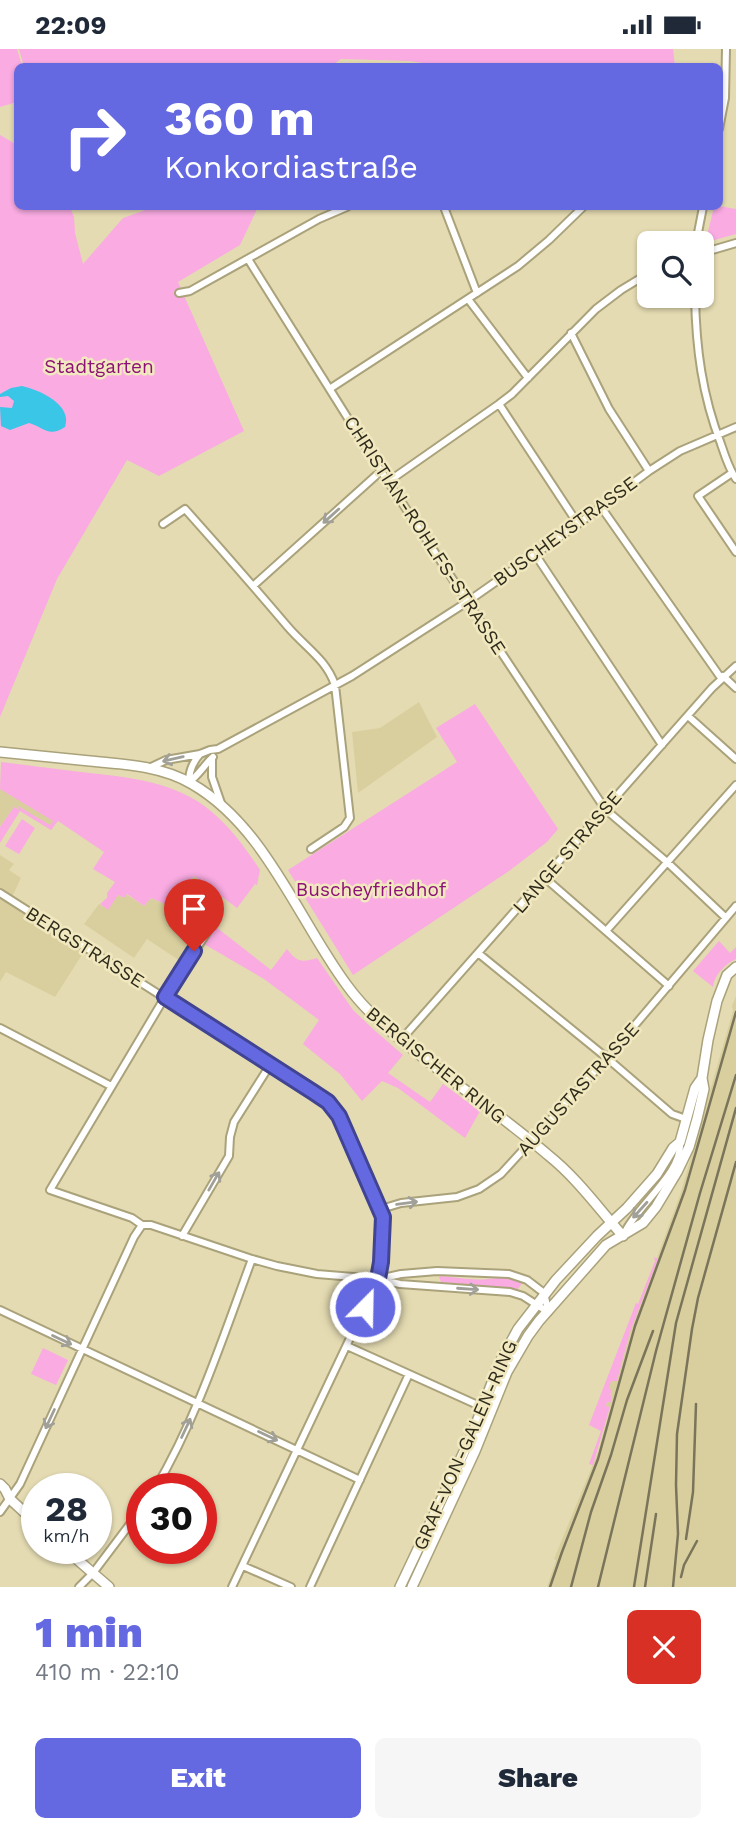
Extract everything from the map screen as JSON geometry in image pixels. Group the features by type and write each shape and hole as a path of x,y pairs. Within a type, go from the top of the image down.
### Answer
{"main road":[{"name":"BERGISCHER RING","path":"0,752 147,768 189,782 207,793 243,826 344,983 363,1007 563,1167 623,1236"},
{"path":"606,1245 643,1223 677,1173 689,1147 704,1090 702,1078 717,1001 727,975 736,967"},
{"path":"680,1142 695,1089 702,1078"},
{"name":"GRAF-VON-GALEN-RING","path":"400,1587 471,1437 503,1356 519,1329 544,1293 597,1235 627,1208 657,1174 673,1148 680,1142"},
{"path":"606,1245 614,1230 611,1223"},
{"name":"GRAF-VON-GALEN-RING","path":"412,1587 475,1451 507,1372 528,1336 606,1245"},
{"path":"0,1484 5,1489 5,1498 21,1511"},
{"path":"82,1564 110,1587"}],"street":[{"path":"723,108 726,49"},
{"path":"179,293 190,291 340,210"},
{"path":"445,210 477,293"},
{"path":"331,388 518,266 580,210"},
{"path":"698,231 702,210"},
{"path":"714,249 736,243"},
{"name":"CHRISTIAN-ROHLFS-STRASSE","path":"248,259 467,602 605,809 667,862 726,918"},
{"path":"389,481 499,404 596,309 637,280"},
{"path":"468,299 527,378"},
{"path":"696,308 704,395 734,476 698,496 736,552"},
{"path":"571,333 609,409 649,471"},
{"path":"499,404 578,524"},
{"name":"BUSCHEYSTRASSE","path":"147,768 166,760 218,749 335,685 467,602 680,451 736,427"},
{"path":"253,586 382,471"},
{"path":"601,507 724,678 736,688"},
{"path":"163,524 185,509 290,630 330,671 335,685 350,818 344,827 311,849"},
{"path":"535,554 662,745"},
{"name":"LANGE STRASSE","path":"401,1040 662,745 736,666"},
{"path":"688,716 736,759"},
{"name":"BUSCHEYSTRASSE","path":"189,782 198,776 218,749"},
{"path":"189,782 189,772 200,754"},
{"path":"212,758 212,777 222,805"},
{"path":"606,930 736,785"},
{"path":"545,878 669,986"},
{"name":"BERGSTRASSE","path":"0,893 328,1102 339,1116 381,1209 384,1228 378,1279 232,1587"},
{"name":"AUGUSTASTRASSE","path":"381,1209 401,1203 468,1194 501,1174 607,1058 736,906"},
{"path":"208,931 165,997 50,1190 132,1218 142,1225 147,1224 277,1266 317,1274 378,1279 400,1284 517,1294 548,1312"},
{"path":"478,953 673,1114 686,1119"},
{"path":"0,1028 111,1087"},
{"path":"182,1236 229,1156 234,1122 270,1065"},
{"path":"623,1236 629,1222 652,1197 673,1165 681,1150 680,1142"},
{"path":"0,1512 5,1498 20,1484 134,1237 142,1225"},
{"path":"164,1473 198,1402 252,1259"},
{"path":"378,1279 437,1271 509,1274 527,1280 544,1293 548,1312"},
{"path":"436,1287 437,1271"},
{"path":"0,1310 360,1480"},
{"path":"347,1346 482,1407"},
{"path":"310,1587 410,1374"},
{"path":"79,1587 126,1529"},
{"path":"243,1566 291,1587"}],"shaded area":[{"path":"419,702 437,737 358,793 352,732 380,728"},
{"path":"0,786 57,821 51,830 14,807 0,827"},
{"path":"0,855 14,864 9,870 21,878 11,899 87,947 55,997 6,972 0,982"},
{"path":"194,876 222,897 180,961 147,939 134,958 84,924 99,904 108,909 118,895 124,898 126,894 144,906 151,898 172,907"},
{"path":"736,996 736,1587 547,1587 556,1560 554,1559 598,1452 610,1408 606,1407 607,1402 611,1402 612,1396 608,1389 611,1380 617,1381 630,1332 681,1192"}],"green space":[{"path":"0,49 17,49 21,63 14,63 14,103 0,107"},
{"path":"19,49 673,49 675,63 423,63 341,59 336,63 23,63"},
{"name":"Stadtgarten","path":"0,135 14,143 14,210 71,210 83,264 123,218 146,210 257,210 240,245 178,282 244,431 159,476 127,460 57,579 0,717"},
{"path":"723,207 736,209 736,234 714,240 714,231 708,231 713,210 723,210"},
{"name":"Buscheyfriedhof","path":"475,704 558,829 547,842 509,871 353,975 288,870 457,762 436,728"},
{"path":"1,762 133,779 183,793 212,812 238,839 260,870 257,885 255,884 237,908 194,876 172,907 151,898 144,906 127,894 124,898 118,895 108,910 100,904 107,898 107,893 115,882 93,869 104,852 58,821 51,830 20,811 0,843 0,827 14,807 19,810 18,806 50,825 53,821 0,789"},
{"path":"22,819 35,828 19,854 5,846"},
{"path":"216,927 271,970 287,949 300,960 317,958 353,1010 403,1055 388,1073 430,1102 443,1084 480,1111 465,1138 398,1088 382,1081 362,1101 340,1074 303,1044 319,1020 264,979 204,944"},
{"path":"719,941 730,953 736,947 736,959 721,970 713,987 693,971"},
{"path":"654,1257 658,1259 630,1332 617,1381 611,1381 611,1402 607,1402 606,1406 610,1407 593,1465 589,1464 601,1431 589,1425 655,1261"},
{"path":"441,1276 477,1280 505,1278 522,1283 518,1289 441,1282"},
{"path":"43,1348 68,1360 56,1385 31,1374"}],"water":[{"path":"22,386 46,395 60,405 66,419 65,427 50,432 29,423 10,430 1,426 0,407 12,408 14,401 8,396 0,397 0,394"}],"railway":[{"path":"550,1587 598,1459 635,1326 685,1190 736,1012"},
{"path":"598,1587 656,1351 736,1075"},
{"path":"634,1587 676,1323 736,1108"},
{"path":"673,1587 678,1534 677,1434 692,1329 736,1162"},
{"path":"571,1587 591,1512 627,1400 653,1331"},
{"path":"686,1539 693,1492 696,1404"},
{"path":"645,1587 656,1514"},
{"path":"681,1577 684,1565 697,1541"}],"route":[{"path":"194,951 165,997 328,1102 339,1116 383,1217 378,1279 365,1307"}]}
